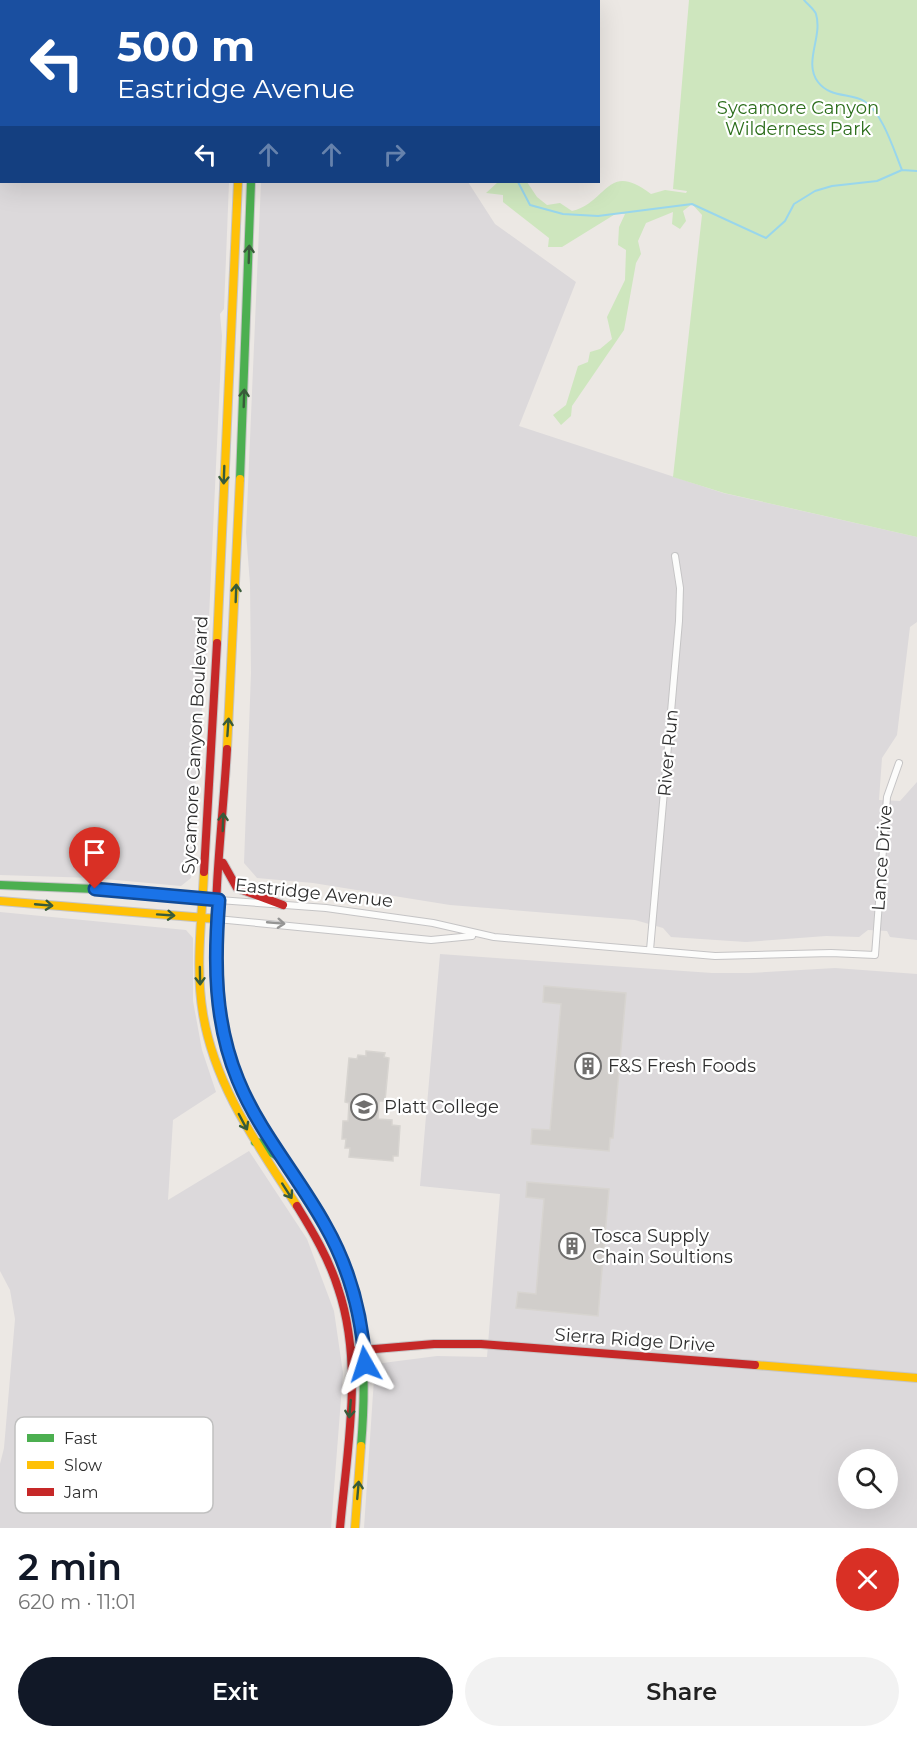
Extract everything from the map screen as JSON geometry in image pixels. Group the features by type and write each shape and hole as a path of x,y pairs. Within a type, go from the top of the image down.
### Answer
{"main road":[{"name":"Sycamore Canyon Boulevard","path":"238,183 202,917 200,969 203,1019 225,1084 255,1143 306,1221 326,1257 339,1290 351,1351 351,1399 340,1528"},
{"name":"Sycamore Canyon Boulevard","path":"251,183 233,652 217,919 217,998 225,1040 237,1080 255,1115 324,1223 354,1294 364,1349 366,1388 355,1528"},
{"path":"221,860 237,888 283,905"},
{"name":"Eastridge Avenue","path":"0,885 219,900"},
{"name":"Eastridge Avenue","path":"0,901 217,919"},
{"path":"255,1143 264,1143 270,1152 284,1160"},
{"name":"Sierra Ridge Drive","path":"351,1351 434,1344 481,1344 917,1378"}],"street":[{"name":"River Run","path":"650,950 680,621 680,588 675,556"},
{"name":"Lance Drive","path":"875,955 887,797 899,763"},
{"name":"Eastridge Avenue","path":"219,900 283,905 432,924 479,935 650,950 751,957 831,953 875,955"},
{"name":"Eastridge Avenue","path":"217,919 431,940 479,935"}],"shaded area":[{"path":"0,183 229,183 224,309 220,314 222,336 208,639 191,835 193,839 191,878 181,886 94,878 0,875"},
{"path":"261,183 469,183 495,224 576,282 519,426 723,493 917,537 917,622 910,627 897,735 882,758 879,800 900,801 917,782 917,940 890,937 887,931 868,930 859,937 826,936 746,942 671,937 663,928 635,920 450,905 313,883 257,878 244,863 251,673 250,584 246,533"},
{"path":"0,912 186,930 193,938 193,1001 202,1050 216,1092 173,1120 168,1200 249,1151 307,1239 334,1311 343,1373 331,1528 0,1528 0,1464 4,1448 15,1319 10,1290 0,1271"},
{"path":"440,954 712,973 835,968 917,974 917,1528 364,1528 375,1364 437,1356 487,1357 500,1194 420,1186"}],"green space":[{"name":"Sycamore Canyon Wilderness Park","path":"689,0 917,0 917,537 724,493 673,477 702,215 692,204 683,211 686,221 680,229 672,224 673,212 646,223 638,241 641,254 636,263 624,330 572,406 571,416 561,425 553,415 566,405 578,366 588,362 590,352 600,349 612,339 607,317 625,280 626,250 618,245 619,227 625,214 617,213 562,247 548,247 549,238 503,202 503,195 486,193 497,183 528,183 537,197 547,205 560,203 572,211 584,206 616,182 625,181 651,194 665,190 686,193 687,191 673,189"}],"building":[{"name":"F&S Fresh Foods","path":"544,986 626,993 613,1138 610,1138 609,1151 531,1144 532,1129 550,1130 561,1004 543,1002"},
{"name":"Platt College","path":"366,1051 385,1053 384,1057 389,1058 385,1101 379,1101 378,1119 392,1120 392,1125 400,1126 398,1156 393,1156 393,1161 349,1157 350,1148 345,1148 346,1139 342,1139 343,1121 348,1121 349,1103 345,1102 349,1058 357,1059 358,1055 366,1056"},
{"name":"Tosca Supply Chain Soultions","path":"527,1182 609,1189 598,1316 516,1308 518,1292 536,1294 544,1199 526,1197"}],"waterway":[{"path":"804,0 816,14 817,32 812,66 818,82 828,91 864,101 871,107 887,133 902,170 917,171"},
{"path":"519,183 530,205 563,214 598,216 692,204 766,238 785,221 794,204 815,191 832,186 877,181 902,170"}],"traffic: fast":[{"path":"240,479 251,183"},
{"path":"0,885 95,889 219,900"},
{"path":"255,1142 264,1143 270,1152 281,1158"},
{"path":"272,1142 324,1223 348,1278 355,1305 363,1359 361,1446"}],"traffic: slow":[{"path":"217,643 238,183"},
{"path":"227,749 240,479"},
{"path":"204,872 200,979 203,1014 209,1041 217,1066 240,1114 297,1206"},
{"path":"0,901 217,919"},
{"path":"755,1365 917,1378"},
{"path":"355,1528 361,1446"}],"traffic: jam":[{"path":"204,872 217,643"},
{"path":"227,749 216,915 219,997 225,1038 236,1078 247,1103 272,1142"},
{"path":"223,863 237,888 283,905"},
{"path":"297,1206 320,1246 334,1277 346,1317 350,1346 351,1407 340,1528"},
{"path":"351,1351 434,1344 481,1344 755,1365"}],"place":[{"name":"F&S Fresh Foods","path":"588,1066"},
{"name":"Platt College","path":"364,1107"},
{"name":"Tosca Supply Chain Soultions","path":"572,1246"}],"route":[{"path":"95,889 219,900 216,969 218,1009 237,1080 255,1115 324,1223 339,1254 358,1312 365,1364"}]}
